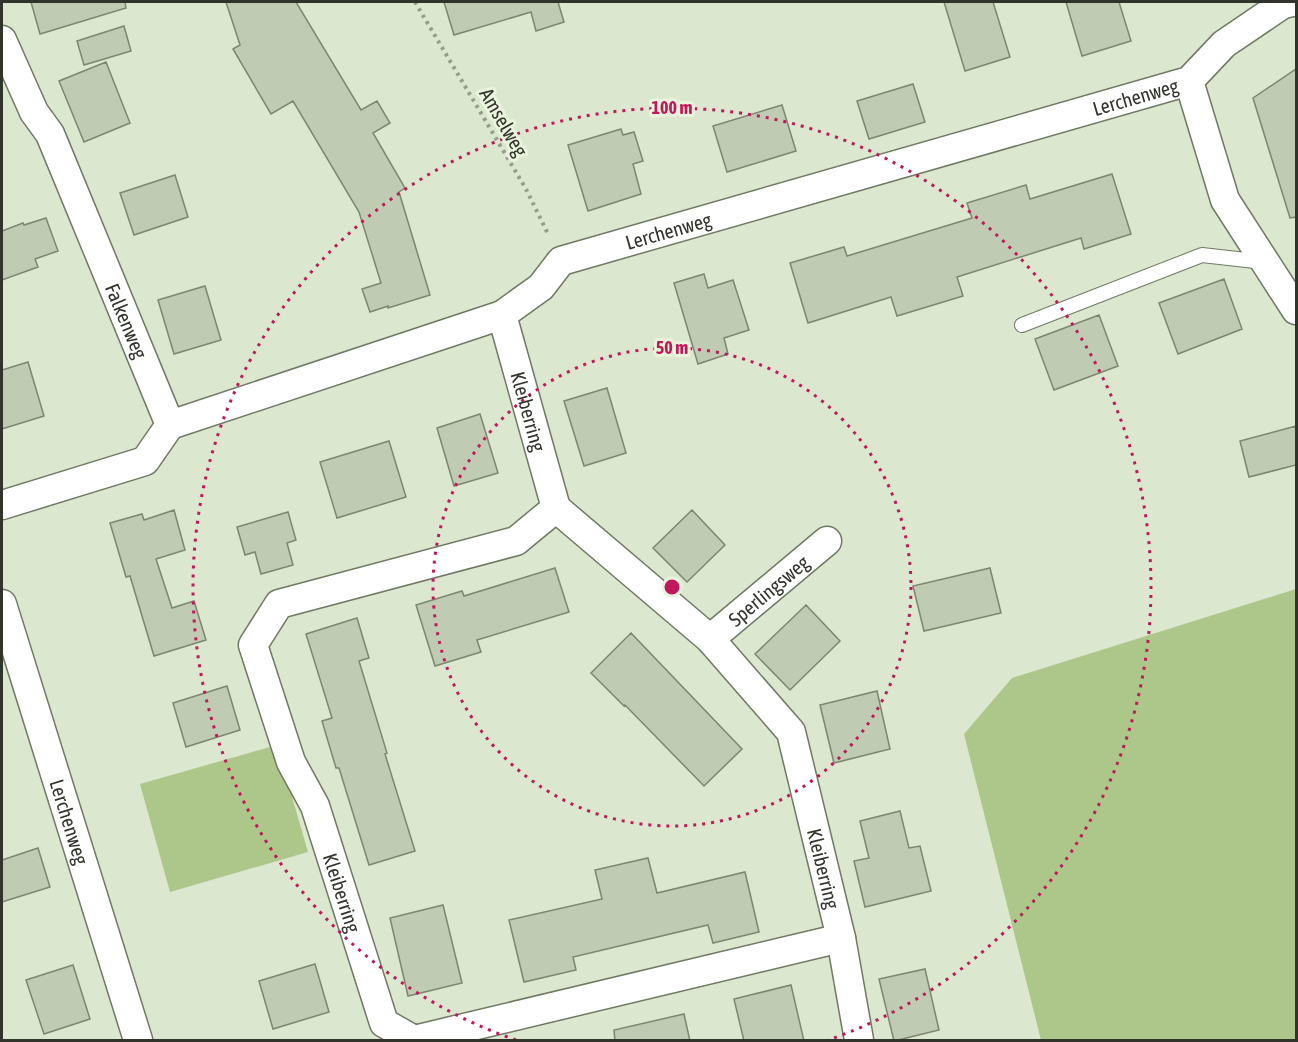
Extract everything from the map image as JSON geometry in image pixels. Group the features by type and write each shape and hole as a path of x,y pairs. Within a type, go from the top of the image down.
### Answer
{"street":[{"name":"Lerchenweg","path":"561,261 1189,81 1224,44 1283,4 1292,2"},
{"name":"Falkenweg","path":"2,40 34,112 50,134 170,425"},
{"name":"Lerchenweg","path":"1189,81 1225,200 1296,310"},
{"path":"2,505 145,461 170,425 502,315 541,287 561,261"},
{"name":"Kleiberring","path":"502,315 556,508 710,639 791,732 842,938 859,1041"},
{"name":"Kleiberring","path":"556,508 516,541 279,604 253,645 291,762 315,806 384,1023 414,1040 842,938"},
{"name":"Sperlingsweg","path":"710,639 827,541"},
{"name":"Lerchenweg","path":"2,604 138,1041"}],"lane":[{"path":"1022,325 1202,255 1266,262"}],"path":[{"name":"Amselweg","path":"415,2 525,189 561,261"}],"green space":[{"path":"1296,589 1296,1040 1041,1040 964,734 1012,678"},
{"path":"277,745 308,852 170,892 140,784"}],"building":[{"path":"31,2 125,2 126,8 40,34"},
{"path":"226,2 296,2 361,110 377,101 390,123 373,133 405,188 399,192 430,295 370,312 362,289 381,283 359,212 293,101 271,114 233,49 240,45"},
{"path":"444,2 558,2 564,22 536,31 531,12 454,35"},
{"path":"944,2 993,2 1010,57 965,71"},
{"path":"1066,2 1119,2 1131,41 1082,56"},
{"path":"124,26 131,51 84,65 77,41"},
{"path":"106,62 130,123 84,142 59,81"},
{"path":"1296,69 1296,217 1290,218 1253,98"},
{"path":"913,84 925,122 869,139 857,101"},
{"path":"782,105 796,151 727,172 713,126"},
{"path":"621,129 623,135 634,132 643,161 633,164 641,194 588,211 568,145"},
{"path":"1112,174 1131,234 1084,249 1081,238 957,277 963,296 897,316 891,297 808,323 790,263 844,247 847,256 972,218 967,203 1026,185 1030,199"},
{"path":"175,175 188,217 134,235 120,193"},
{"path":"46,218 58,251 35,259 38,267 2,280 2,231"},
{"path":"704,274 708,288 733,280 749,330 724,338 728,354 698,364 674,283"},
{"path":"1224,279 1242,329 1178,354 1159,303"},
{"path":"205,286 221,340 174,354 158,300"},
{"path":"1099,315 1118,366 1054,390 1035,339"},
{"path":"28,362 44,416 2,429 2,370"},
{"path":"607,388 626,453 584,466 564,401"},
{"path":"480,414 498,473 454,486 437,428"},
{"path":"1296,426 1296,465 1249,477 1240,441"},
{"path":"389,441 406,497 337,518 320,462"},
{"path":"174,510 185,550 156,559 172,608 194,601 206,640 154,656 130,576 126,577 110,523 142,514 144,520"},
{"path":"692,510 725,545 687,582 653,548"},
{"path":"288,512 296,540 287,543 293,565 261,574 255,552 245,555 237,527"},
{"path":"555,568 569,612 477,640 481,652 435,666 416,605 462,591 464,596"},
{"path":"990,568 1001,613 924,631 913,586"},
{"path":"806,605 840,641 790,690 755,654"},
{"path":"357,618 369,658 359,661 415,851 369,865 322,721 332,718 306,634"},
{"path":"631,633 742,749 704,786 591,673"},
{"path":"227,686 240,730 186,747 173,703"},
{"path":"877,691 890,749 834,763 820,705"},
{"path":"900,811 909,848 920,846 931,891 865,907 854,861 869,858 860,821"},
{"path":"38,848 50,887 2,902 2,860"},
{"path":"648,858 657,893 745,872 759,932 713,943 708,925 573,957 576,970 524,982 509,920 602,899 595,870"},
{"path":"443,905 462,983 408,996 390,918"},
{"path":"315,964 329,1012 273,1029 259,981"},
{"path":"73,965 90,1019 44,1034 26,980"},
{"path":"925,969 939,1030 894,1041 879,979"},
{"path":"791,985 804,1041 744,1041 734,999"},
{"path":"684,1014 690,1041 615,1041 614,1030"}]}
